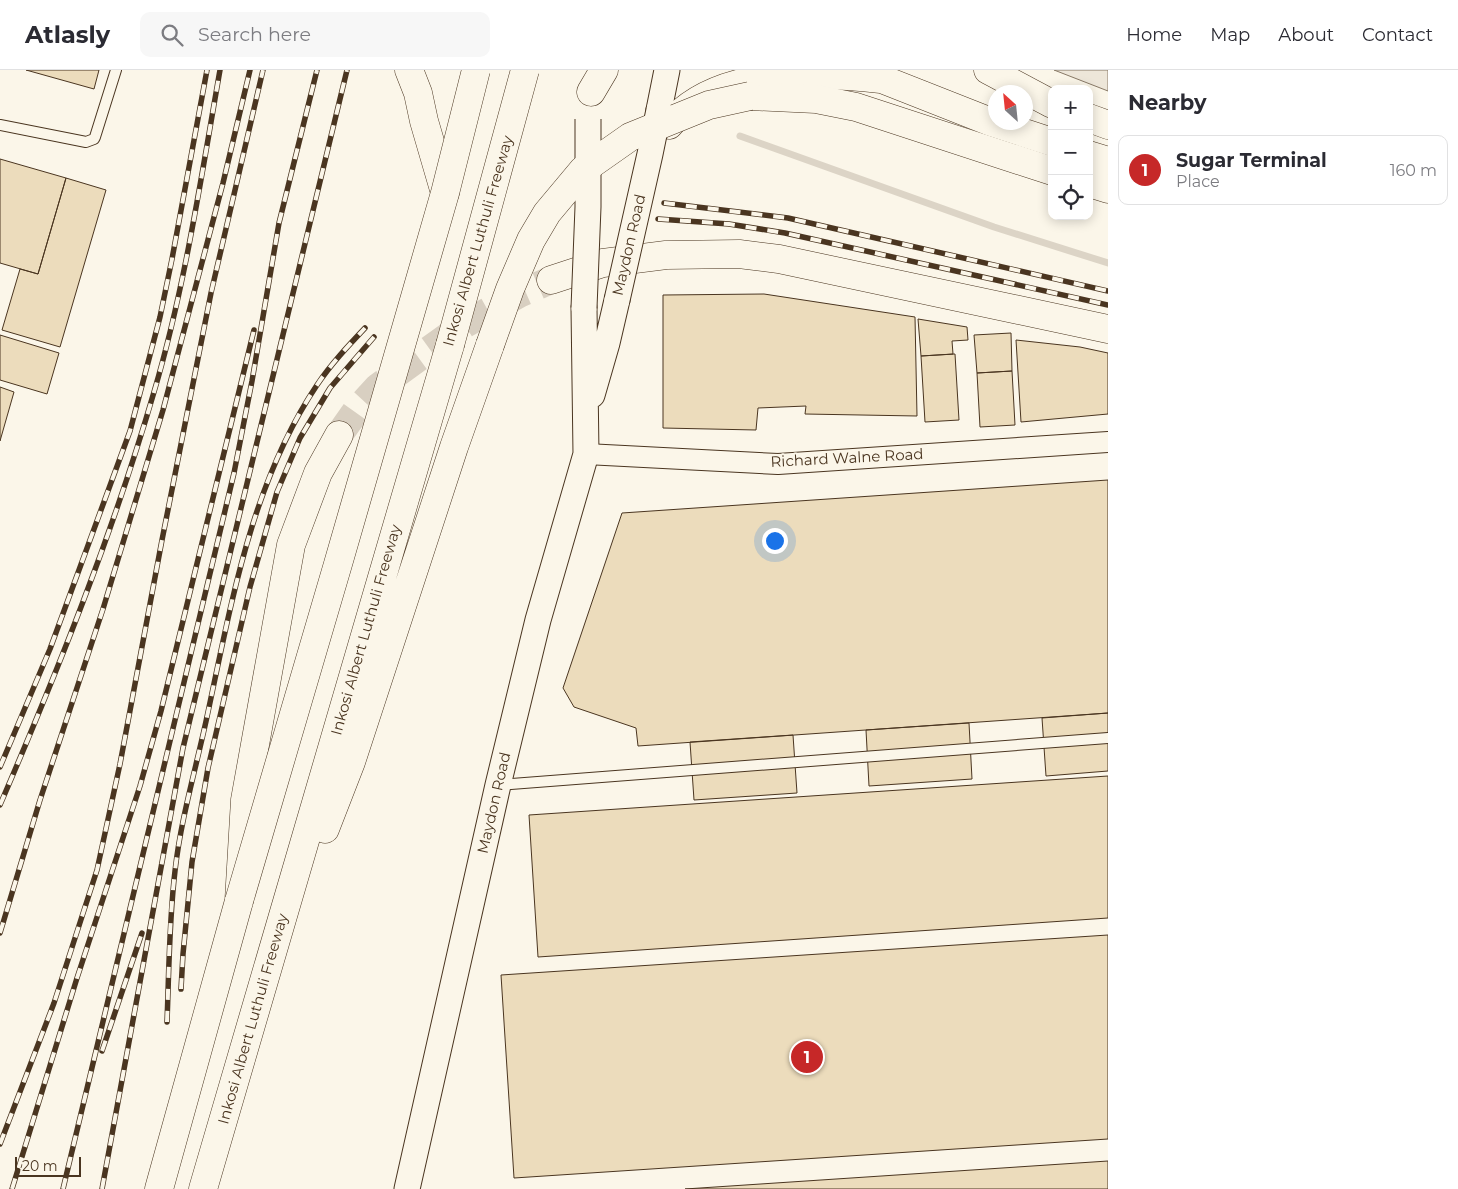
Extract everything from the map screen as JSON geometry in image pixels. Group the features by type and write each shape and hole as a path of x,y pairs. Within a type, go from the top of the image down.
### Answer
{"main road":[{"path":"409,70 418,93 424,121 445,193"},
{"path":"160,1189 239,901 445,193 476,70"},
{"name":"Inkosi Albert Luthuli Freeway","path":"203,1189 450,345 525,70"},
{"path":"988,70 1048,102"},
{"path":"650,154 672,120 694,96 718,82 748,73 806,71 870,75 991,122 1048,141"},
{"path":"261,992 351,762 451,456 510,289 531,240 547,212 582,170 630,136 709,105 750,96 816,99 856,107 1048,169"},
{"path":"1093,119 1108,125"},
{"path":"1093,155 1108,161"},
{"path":"1093,184 1108,189"},
{"path":"551,280 603,263 666,255 739,254 779,259 1108,329"},
{"path":"239,901 245,800 291,545 318,473 339,435"}],"street":[{"name":"Maydon Road","path":"585,419 607,343 668,70"},
{"name":"Maydon Road","path":"407,1189 498,786 538,620 586,454 584,308 588,207 588,118 596,77"},
{"name":"Richard Walne Road","path":"586,454 778,464 1108,442"}],"lane":[{"path":"0,126 86,142 90,141 95,137 116,70"},
{"path":"498,786 1108,738"}],"shaded area":[{"path":"1054,70 1108,70 1108,91"}],"building":[{"path":"26,70 99,70 94,89"},
{"path":"0,159 66,178 38,274 0,263"},
{"path":"66,178 106,190 60,347 2,330 20,269 38,274"},
{"path":"764,294 915,317 917,416 805,414 806,406 758,408 756,430 663,428 663,295"},
{"path":"918,319 967,327 968,340 952,341 953,354 921,356"},
{"path":"1011,333 1012,371 977,373 974,335"},
{"path":"0,335 59,353 47,394 0,380"},
{"path":"1016,340 1080,347 1108,353 1108,414 1021,422"},
{"path":"955,354 959,420 925,422 921,356"},
{"path":"1012,371 1015,425 980,427 977,373"},
{"path":"0,387 14,392 0,441"},
{"path":"1108,480 1108,713 638,746 636,728 574,707 563,688 622,513"},
{"path":"1108,713 1108,771 1046,776 1042,718"},
{"path":"969,723 972,779 869,786 866,730"},
{"path":"793,735 797,793 694,800 690,742"},
{"path":"1108,776 1108,918 538,957 529,815"},
{"path":"1108,935 1108,1139 514,1178 501,975"},
{"path":"1108,1161 1108,1189 685,1189"}],"waterway":[{"path":"740,136 994,227 1108,263"}],"tunnel":[{"path":"339,435 356,411 378,387 465,324 519,294 551,280"}],"railway":[{"path":"0,767 50,649 130,431 160,317 207,70"},
{"path":"0,805 43,703 103,549 154,392 175,313 199,192 220,70"},
{"path":"0,933 40,800 103,609 163,410 223,183 250,70"},
{"path":"0,1144 54,1003 97,870 120,764 211,293 263,70"},
{"path":"63,1189 234,473 279,223 317,70"},
{"path":"102,1189 183,748 347,70"},
{"path":"664,203 788,218 1108,291"},
{"path":"658,219 729,224 785,233 1108,305"},
{"path":"167,1022 172,909 178,851 185,811 226,627 247,543 276,461 295,422 322,377 365,328"},
{"path":"12,1189 77,978 140,786 161,711 254,330"},
{"path":"181,989 192,862 208,768 250,587 277,492 300,438 330,388 374,337"},
{"path":"102,1051 142,933"}],"place":[{"name":"Sugar Terminal","path":"807,1057"}]}
